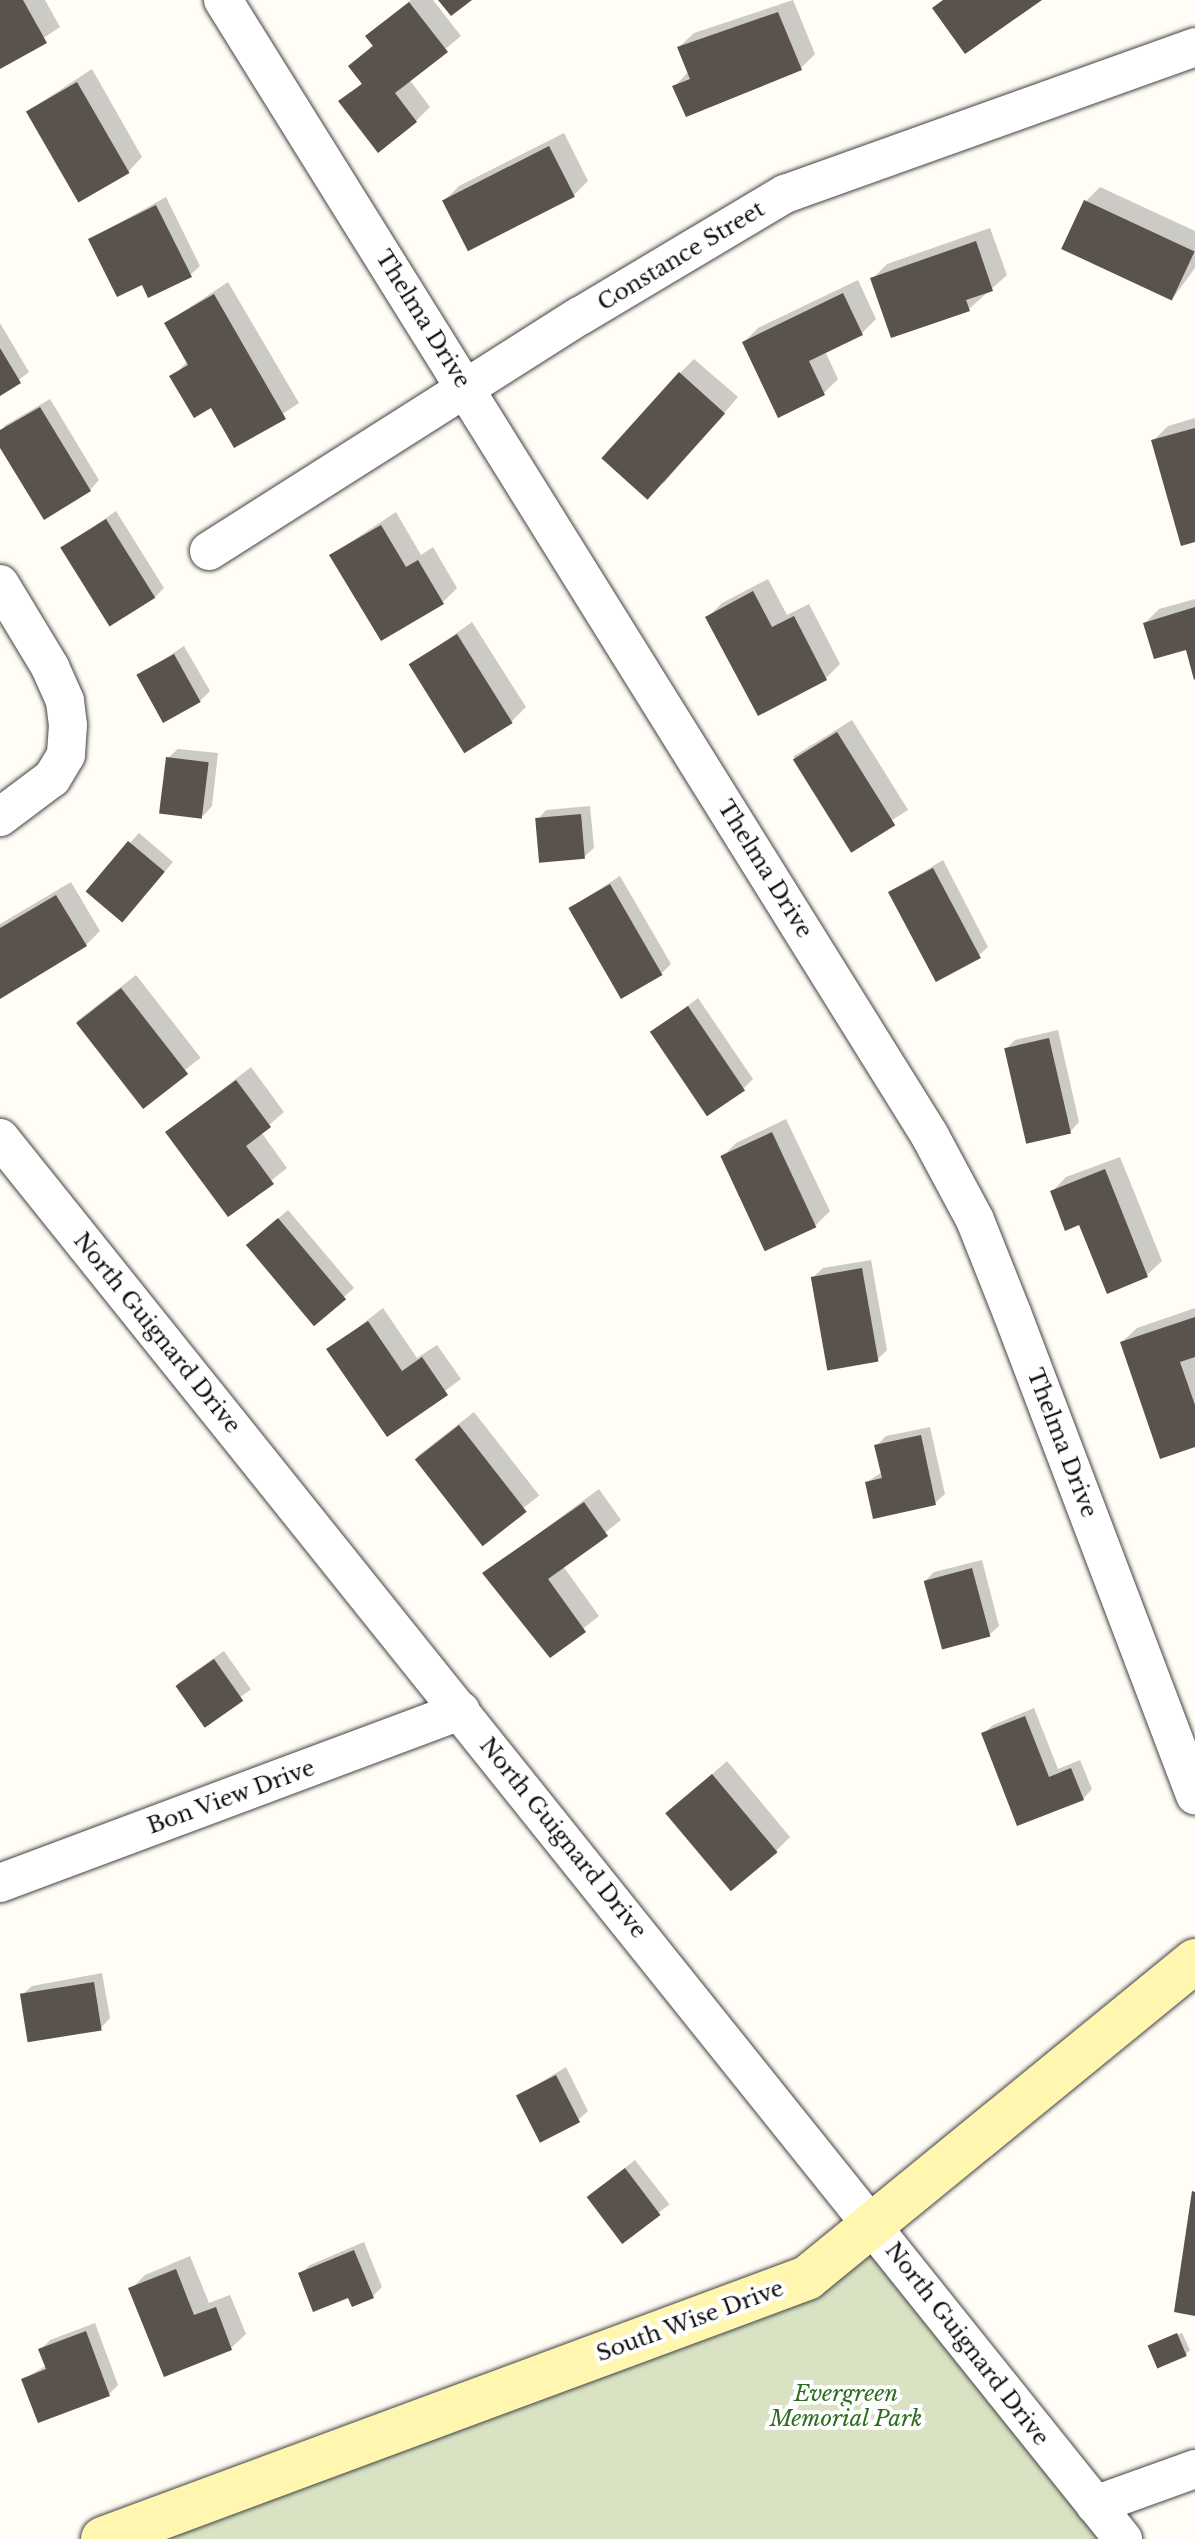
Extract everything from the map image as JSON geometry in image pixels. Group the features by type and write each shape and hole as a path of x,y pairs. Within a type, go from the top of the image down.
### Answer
{"main road":[{"name":"South Wise Drive","path":"103,2539 807,2278 874,2227 1195,1961"}],"street":[{"name":"Thelma Drive","path":"223,0 930,1136 975,1220 1195,1795"},
{"name":"Constance Street","path":"209,551 467,388 785,194 1195,47"},
{"path":"0,584 50,667 65,701 68,725 66,755 52,778 0,817"},
{"name":"North Guignard Drive","path":"7,1158 461,1711 1123,2539"},
{"name":"Bon View Drive","path":"0,1883 461,1711"},
{"path":"1095,2505 1195,2469"}],"green space":[{"name":"Evergreen Memorial Park","path":"874,2227 1125,2539 103,2539 807,2278"}],"building":[{"path":"0,0 23,0 47,43 0,69"},
{"path":"438,0 472,0 451,16"},
{"path":"943,0 1042,0 965,54 932,8"},
{"path":"409,2 448,52 395,93 417,122 378,153 338,101 362,84 348,66 373,46 365,36"},
{"path":"778,12 802,70 686,117 672,86 690,79 677,47"},
{"path":"77,82 130,173 78,202 26,112"},
{"path":"549,146 575,197 468,251 442,200"},
{"path":"1084,200 1195,252 1172,301 1061,249"},
{"path":"156,205 192,277 148,298 142,285 117,297 88,239"},
{"path":"976,241 993,291 966,300 970,311 891,338 870,278"},
{"path":"843,293 863,335 809,361 825,395 778,418 742,342"},
{"path":"214,294 286,419 234,448 211,408 194,418 169,376 188,365 164,323"},
{"path":"0,348 21,383 0,396"},
{"path":"679,372 725,413 647,500 601,458"},
{"path":"40,407 91,491 44,520 0,448 0,430"},
{"path":"1195,428 1195,542 1181,546 1151,440"},
{"path":"106,519 155,598 109,626 60,548"},
{"path":"381,525 406,567 418,560 444,604 381,641 329,555"},
{"path":"753,591 772,627 794,616 827,680 758,716 705,617"},
{"path":"1195,607 1194,680 1186,650 1154,659 1143,623"},
{"path":"457,634 513,723 464,753 409,664"},
{"path":"174,654 201,702 163,723 136,675"},
{"path":"837,732 895,825 851,853 793,760"},
{"path":"166,757 209,762 202,819 159,814"},
{"path":"581,814 585,859 539,863 535,818"},
{"path":"128,841 165,872 122,922 86,892"},
{"path":"933,868 981,958 936,982 888,892"},
{"path":"610,884 662,975 621,999 568,908"},
{"path":"56,895 87,946 0,999 0,928"},
{"path":"121,988 188,1074 143,1109 76,1023"},
{"path":"688,1006 745,1091 707,1116 650,1032"},
{"path":"1049,1038 1071,1133 1026,1144 1004,1048"},
{"path":"236,1080 271,1127 246,1146 274,1184 228,1217 165,1132"},
{"path":"772,1132 816,1227 765,1251 720,1156"},
{"path":"1105,1169 1148,1277 1107,1294 1079,1225 1065,1231 1050,1191"},
{"path":"278,1218 346,1299 314,1326 246,1245"},
{"path":"862,1268 878,1362 827,1371 811,1277"},
{"path":"1195,1317 1195,1357 1180,1362 1195,1405 1195,1447 1160,1459 1120,1342"},
{"path":"368,1321 402,1371 422,1357 448,1395 387,1437 326,1349"},
{"path":"459,1425 527,1512 483,1546 415,1459"},
{"path":"921,1435 936,1505 873,1519 865,1482 882,1478 874,1445"},
{"path":"584,1502 608,1536 548,1579 586,1632 550,1658 482,1573"},
{"path":"972,1568 990,1637 942,1650 924,1581"},
{"path":"214,1659 243,1701 205,1728 175,1686"},
{"path":"1025,1716 1049,1777 1071,1768 1084,1800 1017,1826 981,1733"},
{"path":"712,1774 778,1852 731,1891 665,1813"},
{"path":"94,1982 102,2030 28,2042 20,1994"},
{"path":"556,2075 580,2122 540,2143 516,2095"},
{"path":"625,2168 661,2215 622,2244 587,2197"},
{"path":"1192,2191 1195,2192 1195,2316 1174,2312"},
{"path":"354,2250 374,2298 352,2307 348,2298 313,2312 298,2273"},
{"path":"176,2269 194,2315 216,2307 232,2350 164,2377 128,2288"},
{"path":"86,2331 110,2396 38,2423 21,2379 46,2369 38,2349"},
{"path":"1177,2333 1187,2356 1157,2369 1148,2346"}]}
